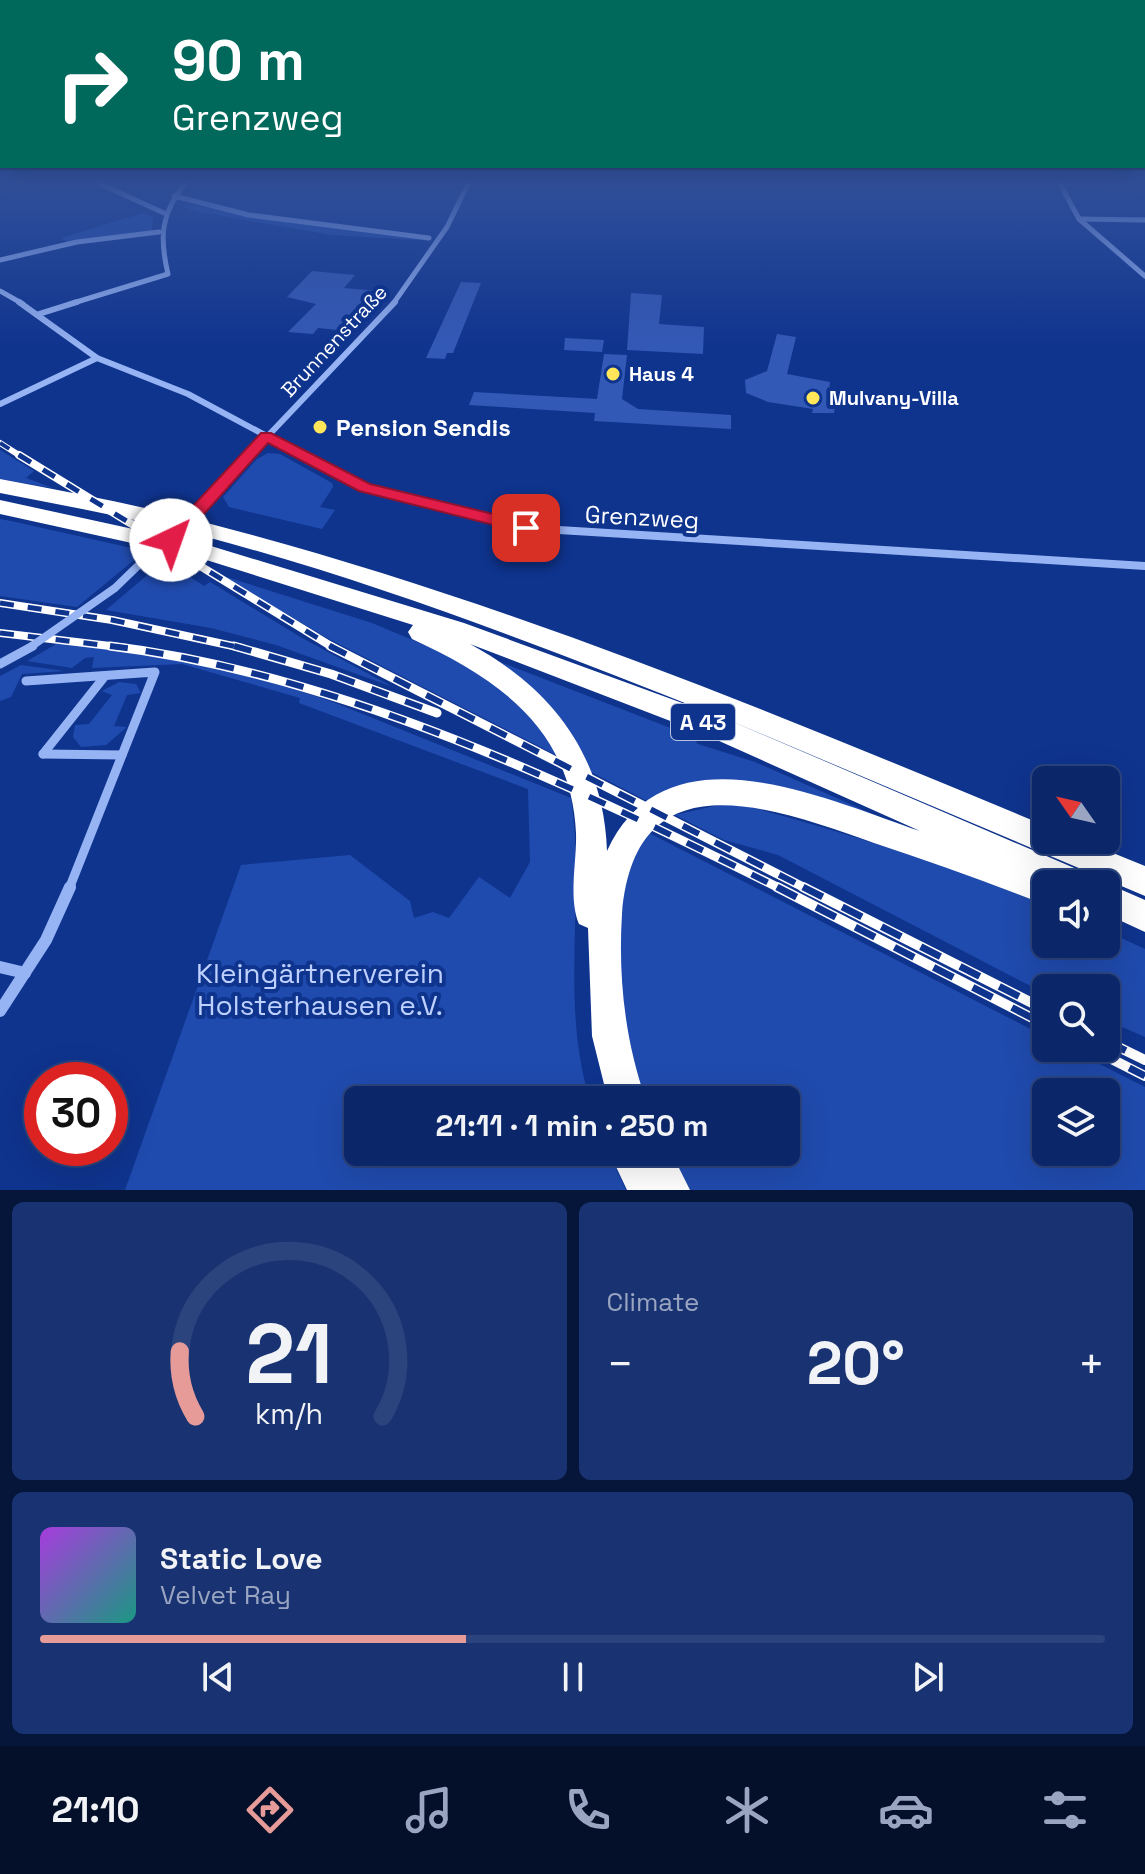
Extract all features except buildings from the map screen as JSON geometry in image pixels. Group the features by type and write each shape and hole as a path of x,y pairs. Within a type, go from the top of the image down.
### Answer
{"highway":[{"name":"A 43","path":"0,486 234,537 451,605 795,734 1032,834"},
{"name":"A 43","path":"0,507 203,551 455,629 709,724 1043,870"},
{"path":"321,586 343,600 444,642 492,669 537,705 567,746 588,802 591,1006 597,1056 605,1086"},
{"path":"622,1086 616,1070 605,1006 606,891 615,863 629,837 656,811 673,802 717,792 757,793 875,829 1032,885"},
{"name":"A 43","path":"1080,854 1145,881"},
{"path":"1120,904 1145,916"},
{"path":"1120,918 1145,928"},
{"path":"636,1166 648,1190"},
{"path":"657,1166 670,1190"}],"street":[{"path":"0,260 77,242 114,238"},
{"path":"39,314 168,274 160,238"},
{"name":"Brunnenstraße","path":"0,664 68,625 128,581 353,349 442,238"},
{"path":"1101,238 1144,275"},
{"name":"Grenzweg","path":"0,291 39,314 97,358 188,394 365,488 526,528 1145,566"},
{"path":"0,404 97,358"},
{"path":"0,1011 60,911 155,672 26,681"},
{"path":"105,676 43,754 122,755"},
{"path":"0,967 25,973"}],"green space":[{"path":"63,238 102,238 68,242"},
{"path":"374,238 406,238 432,241"},
{"path":"0,450 34,471 26,478 53,488 0,479"},
{"path":"268,453 280,454 332,483 333,487 320,507 335,510 322,529 229,507 223,497 257,459"},
{"path":"0,519 145,551 77,607 0,596"},
{"path":"165,560 204,586 210,582 302,638 393,687 276,645 211,628 106,610"},
{"path":"220,575 372,623 453,657 499,685 538,725 558,756 327,638"},
{"name":"Kleingärtnerverein Holsterhausen e.V.","path":"58,643 171,658 265,679 333,702 571,798 576,873 576,1025 587,1086 344,1086 344,1166 615,1166 626,1190 125,1190 241,865 350,855 410,901 414,918 433,912 449,918 479,877 510,898 530,862 528,789 299,703 300,698 182,664 92,668 94,657 85,658 72,668 27,661"},
{"path":"500,662 691,736 698,744 755,762 895,824 821,803 651,803 589,771"},
{"path":"21,665 65,671 22,674 11,697 0,701 0,676"},
{"path":"119,682 136,684 141,693 127,695 114,726 127,727 106,745 81,747 73,737 75,725 89,724 112,695 102,691"},
{"path":"731,802 890,848 1032,901 1032,958 1120,958 1120,937 1145,949 1145,1037 1120,1026 1120,974 1032,974 1032,987 778,855 724,840 675,815"},
{"path":"649,833 1032,1030 1032,1062 1096,1062 1145,1087 1145,1190 690,1190 675,1166 800,1166 800,1086 640,1086 625,1017 619,953 621,894 634,856"}],"railway":[{"path":"0,443 22,457"},
{"path":"19,455 334,648"},
{"path":"0,603 112,620 238,647"},
{"path":"0,633 127,648"},
{"path":"110,646 197,660 283,681 369,708 539,774 779,888"},
{"path":"330,646 807,889"},
{"path":"238,647 242,648"},
{"path":"238,647 331,674 437,713"},
{"path":"803,887 1032,1003"},
{"path":"779,888 1032,1018"},
{"path":"1120,1048 1145,1060"},
{"path":"1118,1062 1145,1076"}],"place":[{"name":"Haus 4","path":"613,374"},
{"name":"Mulvany-Villa","path":"813,398"},
{"name":"Pension Sendis","path":"320,427"}],"route":[{"path":"171,540 266,436 365,488 526,528"}]}
